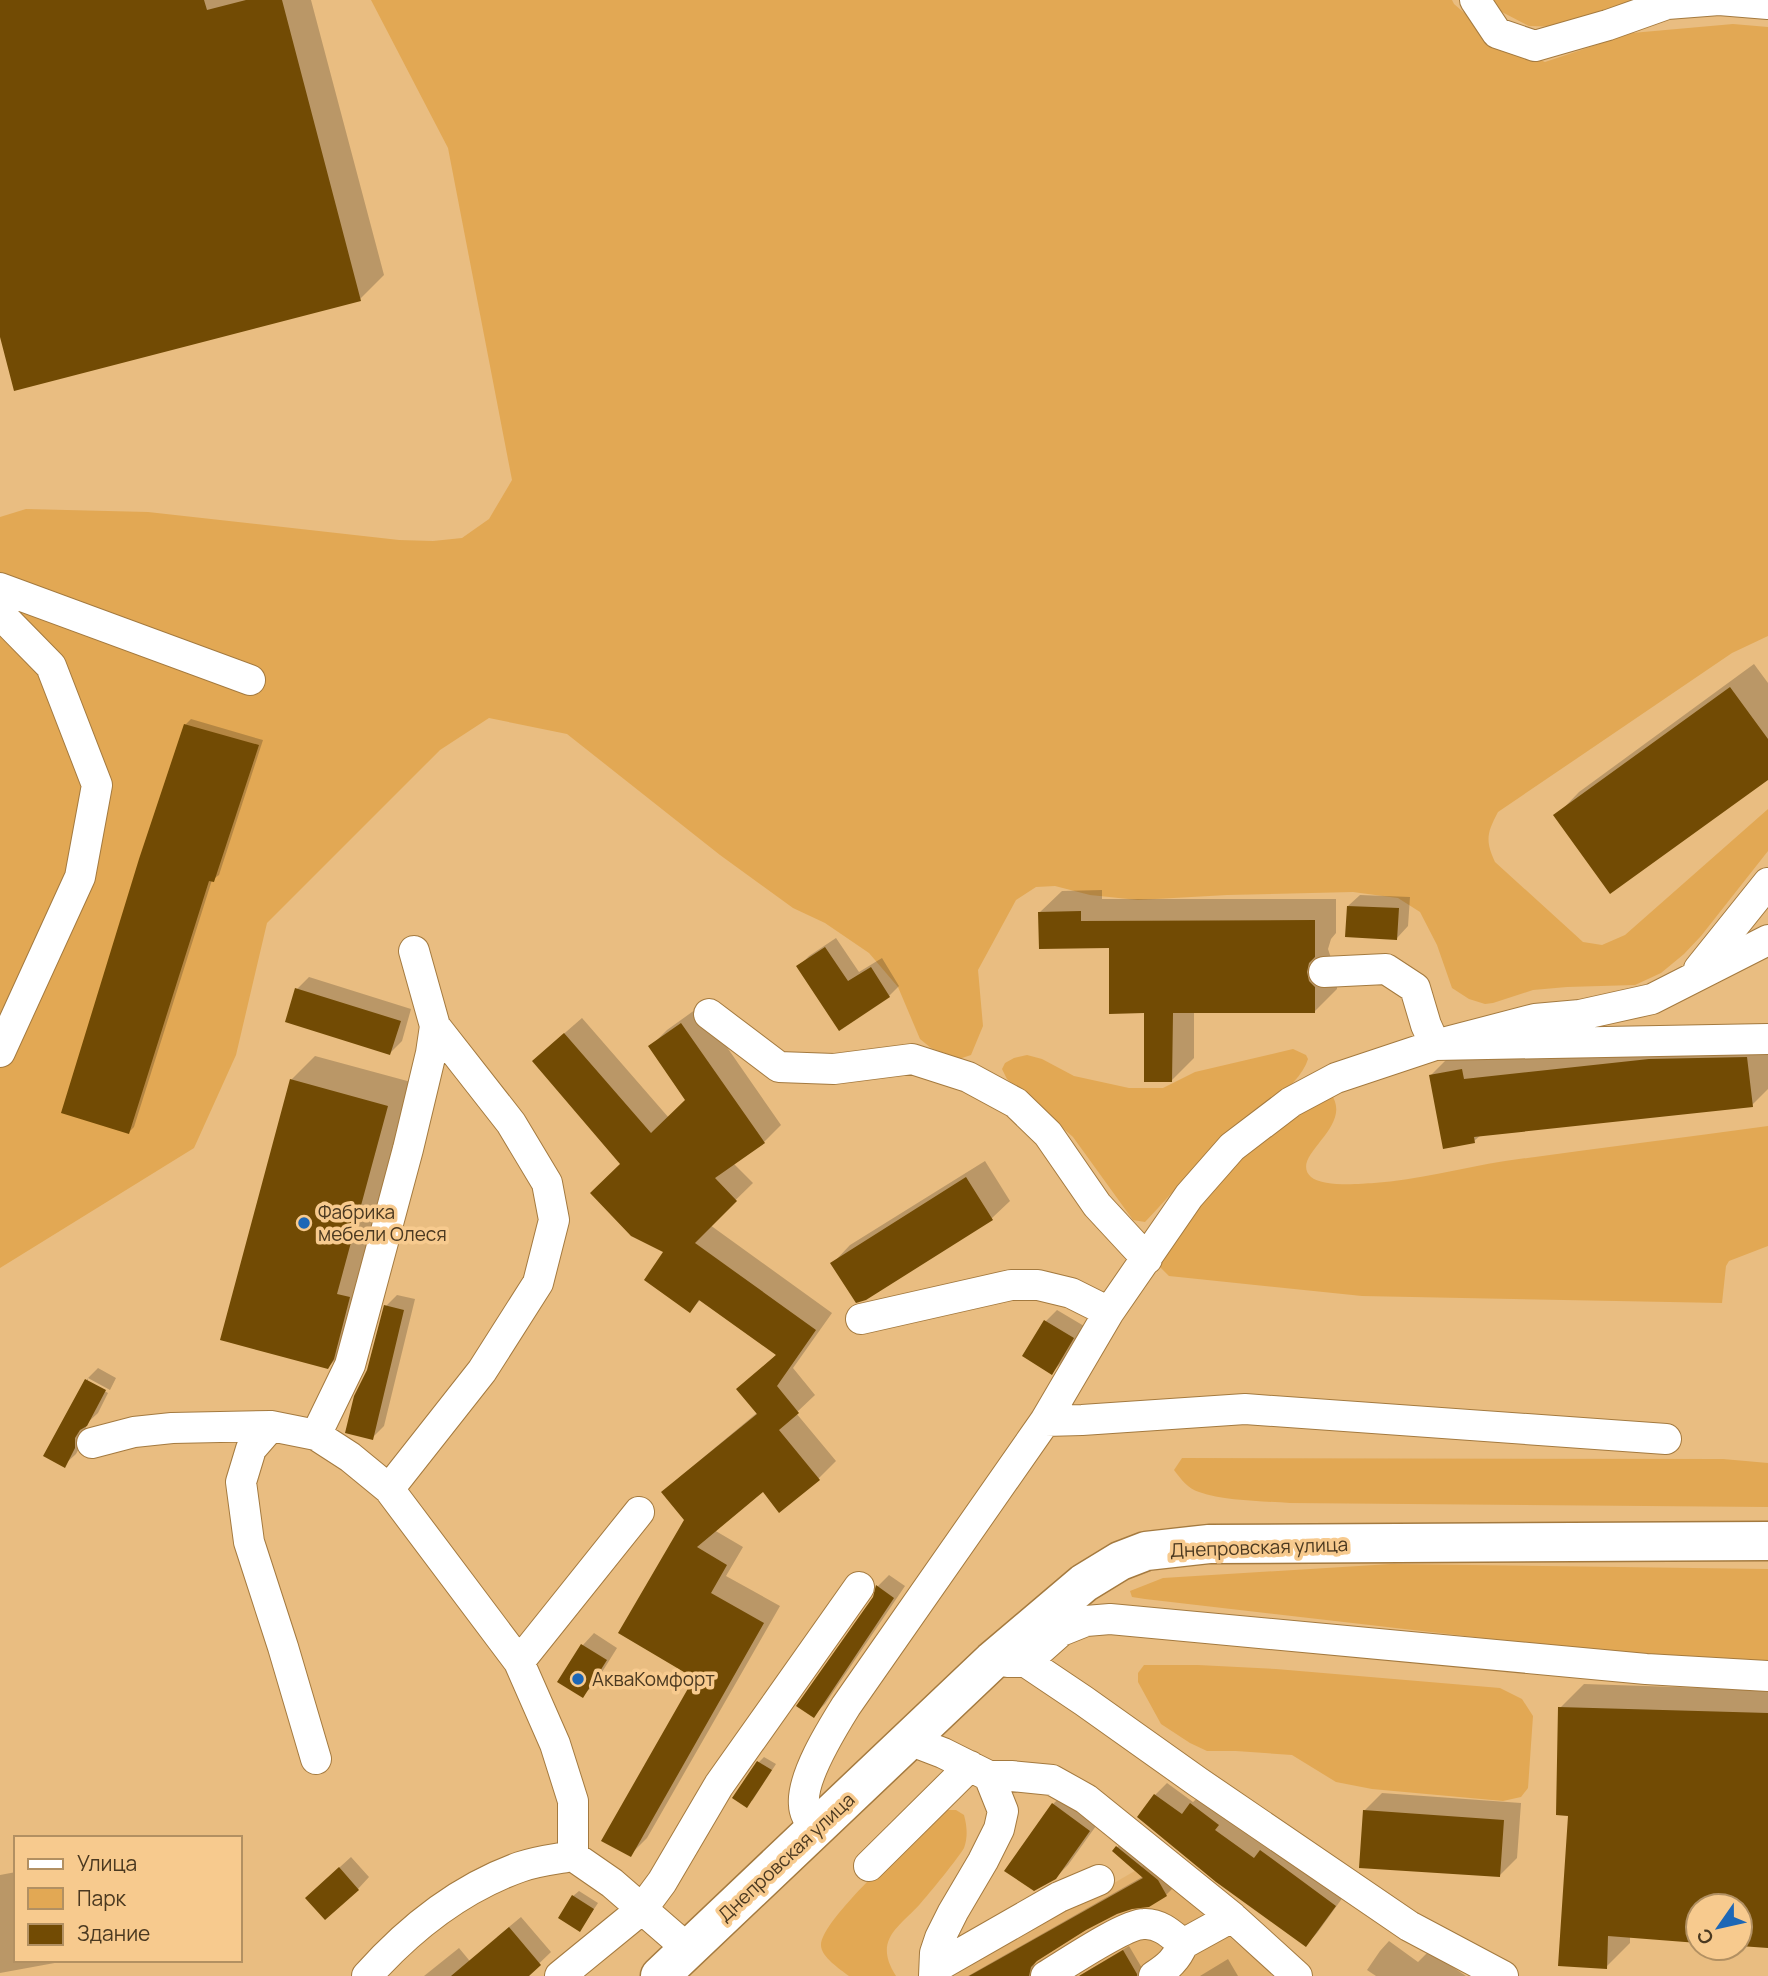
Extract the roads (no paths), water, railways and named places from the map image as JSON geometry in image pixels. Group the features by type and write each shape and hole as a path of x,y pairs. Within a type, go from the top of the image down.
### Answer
{"main road":[{"name":"Днепровская улица","path":"660,1976 909,1740 1009,1662 1084,1583 1120,1561 1146,1551 1209,1544 1768,1541"}],"lane":[{"path":"1475,0 1497,33 1535,46 1667,5 1719,0 1768,4"},
{"path":"0,588 250,680"},
{"path":"0,614 51,666 97,785 80,877 0,1052"},
{"path":"1693,978 1768,883"},
{"path":"814,1830 803,1808 804,1790 829,1734 1045,1421 1109,1312 1189,1196 1232,1147 1291,1102 1336,1078 1435,1045 1535,1019 1580,1015 1652,999 1768,940"},
{"path":"389,1489 482,1371 538,1283 554,1220 547,1183 511,1123 435,1026 414,951"},
{"path":"1324,972 1386,969 1415,988 1435,1045"},
{"path":"709,1014 779,1067 834,1069 912,1059 968,1077 1016,1103 1048,1134 1097,1205 1147,1259"},
{"path":"316,1435 350,1365 408,1149 435,1026"},
{"path":"1435,1045 1768,1039"},
{"path":"860,1319 1011,1285 1038,1285 1071,1293 1109,1312"},
{"path":"1045,1421 1245,1409 1666,1439"},
{"path":"271,1426 251,1449 241,1482 244,1506 249,1542 316,1759"},
{"path":"92,1443 134,1432 172,1428 271,1426 316,1435 350,1457 389,1489 519,1662 555,1744 573,1801 573,1856"},
{"path":"519,1662 639,1512"},
{"path":"560,1976 642,1909 662,1882 719,1785 859,1587"},
{"path":"1009,1662 1061,1631 1086,1621 1110,1619 1646,1669 1768,1676"},
{"path":"1009,1662 1084,1700 1198,1782 1409,1926 1503,1976"},
{"path":"909,1740 979,1771 1052,1780 1063,1784 1086,1799 1232,1917 1284,1973"},
{"path":"869,1866 979,1771"},
{"path":"934,1972 935,1953 940,1938 999,1829 1003,1811 979,1771"},
{"path":"367,1976 388,1952 429,1917 461,1897 492,1879 523,1866 573,1856 612,1883 688,1949"},
{"path":"934,1972 1059,1897 1098,1880"},
{"path":"1154,1976 1166,1969 1179,1955 1183,1944 1232,1917"},
{"path":"1046,1976 1125,1930 1144,1924 1161,1927 1183,1944"}],"place":[{"name":"Фабрика мебели Олеся","path":"304,1223"},
{"name":"АкваКомфорт","path":"578,1679"}]}
